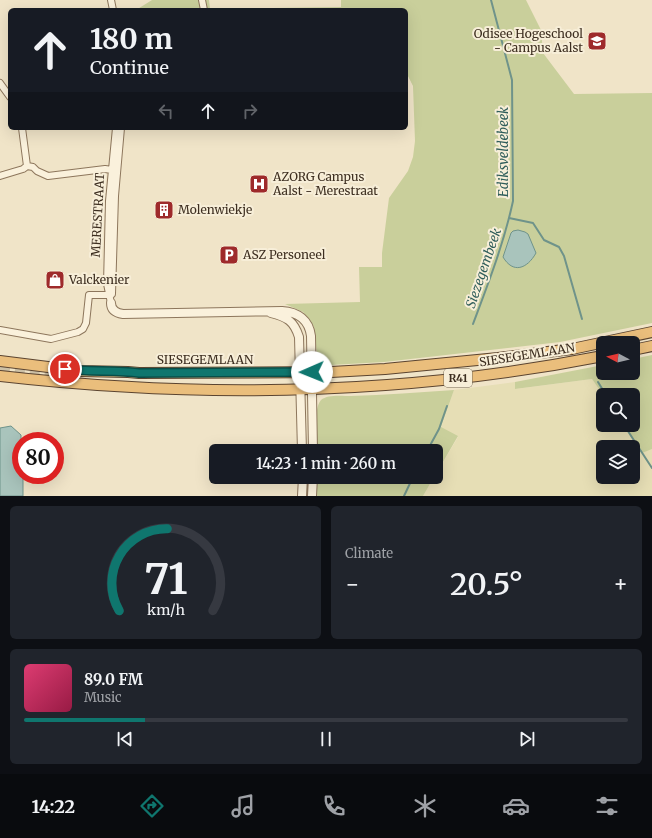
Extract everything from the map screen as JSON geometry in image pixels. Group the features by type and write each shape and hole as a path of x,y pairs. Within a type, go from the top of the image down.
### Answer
{"highway":[{"name":"SIESEGEMLAAN","path":"0,360 80,371 139,373 331,372 385,369 572,349 652,332"},
{"path":"640,349 652,346"},
{"name":"SIESEGEMLAAN","path":"0,376 96,385 234,391 312,390 393,385 500,374 596,357"}],"street":[{"path":"0,83 8,94"},
{"path":"22,130 27,166"},
{"name":"MERESTRAAT","path":"111,297 107,284 109,200 116,130"},
{"name":"MERESTRAAT","path":"111,297 115,196 121,130"},
{"path":"0,176 23,169 27,166 33,167 37,171 48,176 105,169 112,170"},
{"path":"0,330 52,339 78,332 83,329 86,323 89,295 111,297 111,306 114,311 123,314 289,311 296,313 305,320 310,331 313,444"},
{"path":"264,312 284,317 290,321 296,328 299,337 302,444"},
{"path":"302,496 303,484"},
{"path":"312,496 313,484"}],"shaded area":[{"path":"592,379 598,388 596,388 596,432 628,432 634,440 596,440 596,484 640,484 640,449 642,452 652,449 652,496 423,496 430,484 443,484 443,462 458,437 441,428 454,390 515,382 516,389"}],"green space":[{"path":"152,0 209,0 210,8 139,8"},
{"path":"341,0 526,0 541,30 543,53 574,94 652,93 652,323 560,342 384,362 331,365 321,362 317,355 314,327 303,312 285,304 360,302 359,267 382,267 382,253 389,198 408,171 413,157 415,141 413,86 408,76 408,8 276,8 341,7"},
{"path":"652,355 652,449 642,453 640,450 640,440 633,440 628,432 640,432 640,388 598,388 592,379 515,389 515,382 596,366 596,380 640,380 640,358"},
{"path":"454,390 441,427 458,436 443,462 443,444 317,444 316,417 321,400 327,397 335,396"},
{"path":"317,484 430,484 423,496 316,496"}],"water":[{"path":"518,230 528,234 536,253 524,266 515,267 511,266 503,257 511,233"},
{"path":"11,426 18,432 12,432 12,484 23,484 23,496 0,496 0,428"}],"waterway":[{"name":"Ediksveldebeek","path":"473,324 490,279 513,201 512,80 491,0"},
{"name":"Ediksveldebeek","path":"509,218 533,223 544,240 559,247 564,256 582,319"},
{"name":"Ediksveldebeek","path":"598,382 602,388"},
{"name":"Siezegembeek","path":"431,444 439,429 447,406"},
{"name":"Ediksveldebeek","path":"629,432 652,468"},
{"name":"Siezegembeek","path":"404,496 410,484"}],"tunnel":[{"path":"0,368 71,374"}],"place":[{"name":"Odisee Hogeschool - Campus Aalst","path":"597,41"},
{"name":"AZORG Campus Aalst - Merestraat","path":"259,184"},
{"name":"Molenwiekje","path":"164,210"},
{"name":"ASZ Personeel","path":"229,255"},
{"name":"Valckenier","path":"55,280"}],"route":[{"path":"65,369 139,373 312,372"}]}
